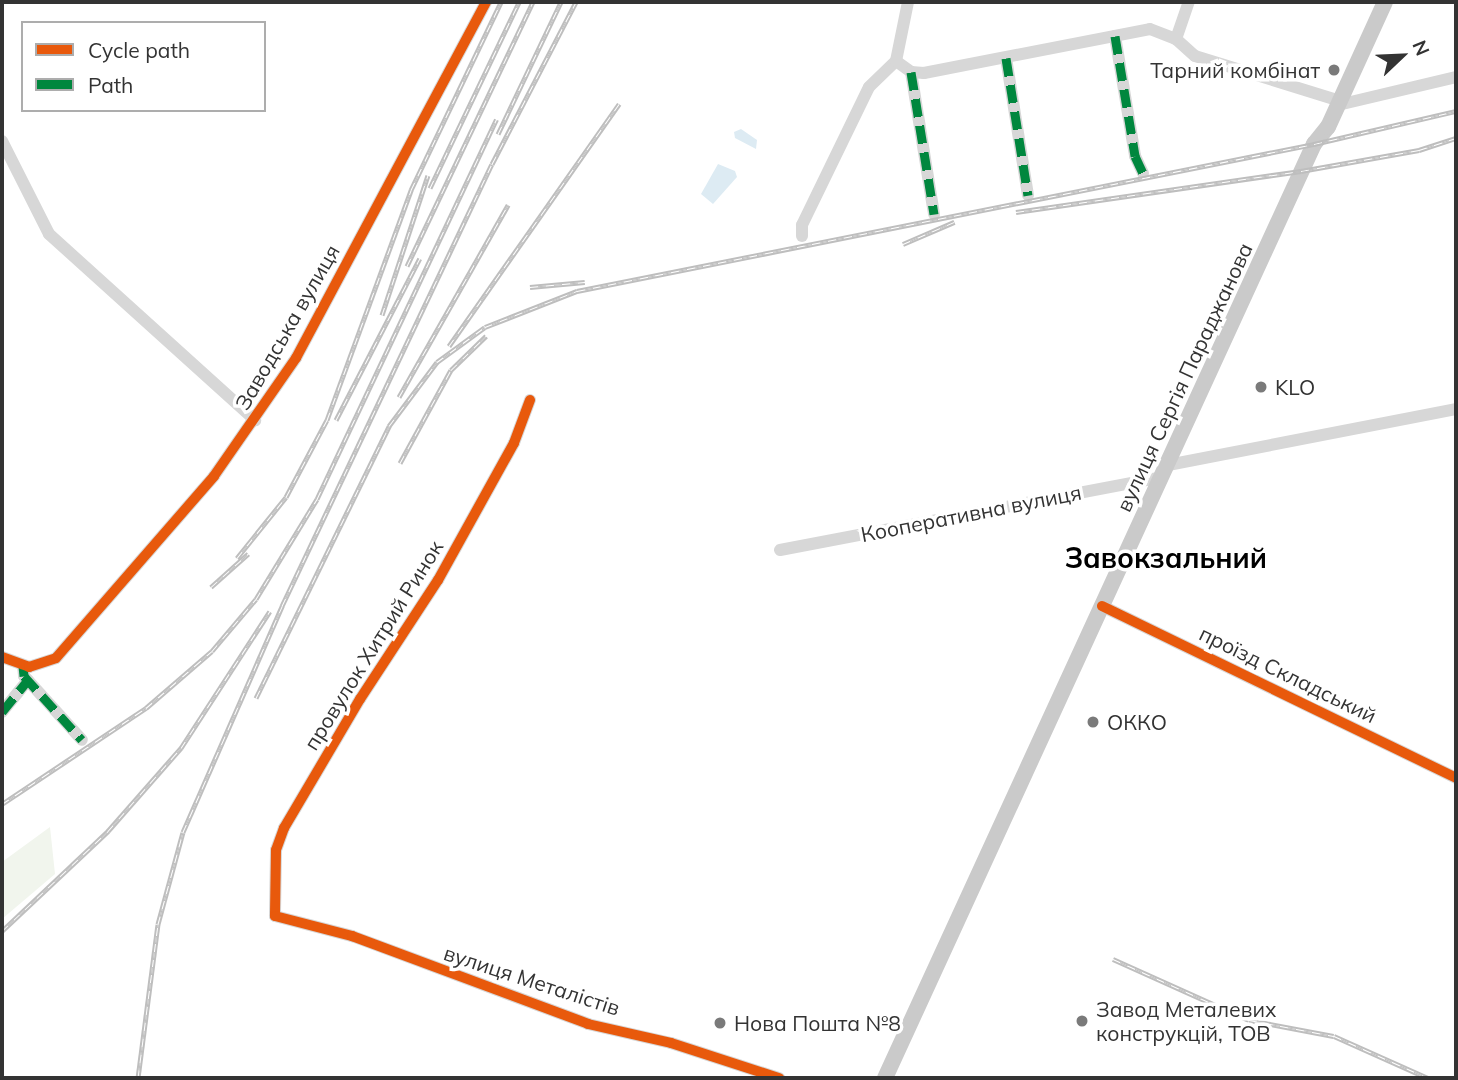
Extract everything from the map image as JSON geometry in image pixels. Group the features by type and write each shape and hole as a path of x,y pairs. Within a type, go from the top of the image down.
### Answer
{"main road":[{"name":"вулиця Сергія Параджанова","path":"886,1078 1314,144 1339,103 1385,2"}],"street":[{"name":"Заводська вулиця","path":"23,666 52,662 89,624 214,476 255,420 296,358 486,2"},
{"path":"802,236 802,226 869,87 896,61 908,2"},
{"path":"1176,39 1189,2"},
{"path":"911,72 1006,58 1157,29 1176,39 1186,52 1195,56 1339,103 1403,93 1456,77"},
{"path":"1115,36 1135,156 1143,173"},
{"path":"1006,58 1028,195"},
{"path":"896,61 911,72 934,214"},
{"path":"2,141 49,233 255,420"},
{"name":"провулок Хитрий Ринок","path":"275,916 276,850 284,828 360,699 438,580 514,443 530,400"},
{"name":"Кооперативна вулиця","path":"780,550 1456,409"},
{"name":"проїзд Складський","path":"1102,606 1456,778"},
{"path":"2,657 23,666 27,680 82,740"},
{"path":"2,712 27,680"},
{"name":"вулиця Металістів","path":"275,916 352,936 588,1024 671,1043 779,1078"}],"shaded area":[{"path":"741,129 757,140 756,149 735,138 734,132"},
{"path":"718,164 735,171 737,177 713,204 701,194"},
{"path":"50,827 55,874 2,919 2,862"}],"railway":[{"path":"237,558 286,497 327,420 411,190 501,2"},
{"path":"430,188 519,2"},
{"path":"407,266 533,2"},
{"path":"498,134 561,2"},
{"path":"138,1078 158,924 183,832 282,606 492,164 576,2"},
{"path":"449,346 619,104"},
{"path":"256,698 389,426 437,362 485,327 577,291 1314,144 1456,111"},
{"path":"2,804 146,708 212,651 256,599 317,499 497,119"},
{"path":"1016,212 1301,171 1419,150 1456,138"},
{"path":"382,315 428,175"},
{"path":"399,397 508,205"},
{"path":"903,244 954,222"},
{"path":"336,420 420,258"},
{"path":"530,287 585,282"},
{"path":"400,463 451,370 486,336"},
{"path":"211,587 248,554"},
{"path":"2,931 108,831 181,748 270,611"},
{"path":"1113,959 1249,1020 1334,1036 1428,1078"}],"marked path":[{"path":"1115,36 1135,156 1143,173"},
{"path":"1006,58 1028,195"},
{"path":"911,72 934,214"},
{"path":"23,666 24,676 82,740"},
{"path":"2,712 28,680"}],"cycle path":[{"path":"2,657 29,667 56,658 214,476 296,358 486,2"},
{"path":"530,400 514,443 438,580 360,699 284,828 276,850 275,916 352,936 588,1024 671,1043 779,1078"},
{"path":"1102,606 1456,778"}],"place":[{"name":"Тарний комбінат","path":"1334,70"},
{"name":"KLO","path":"1261,387"},
{"name":"ОККО","path":"1093,722"},
{"name":"Завод Металевих конструкцій, ТОВ","path":"1082,1021"},
{"name":"Нова Пошта №8","path":"720,1023"}],"district":[{"name":"Завокзальний","path":"1166,558"}]}
